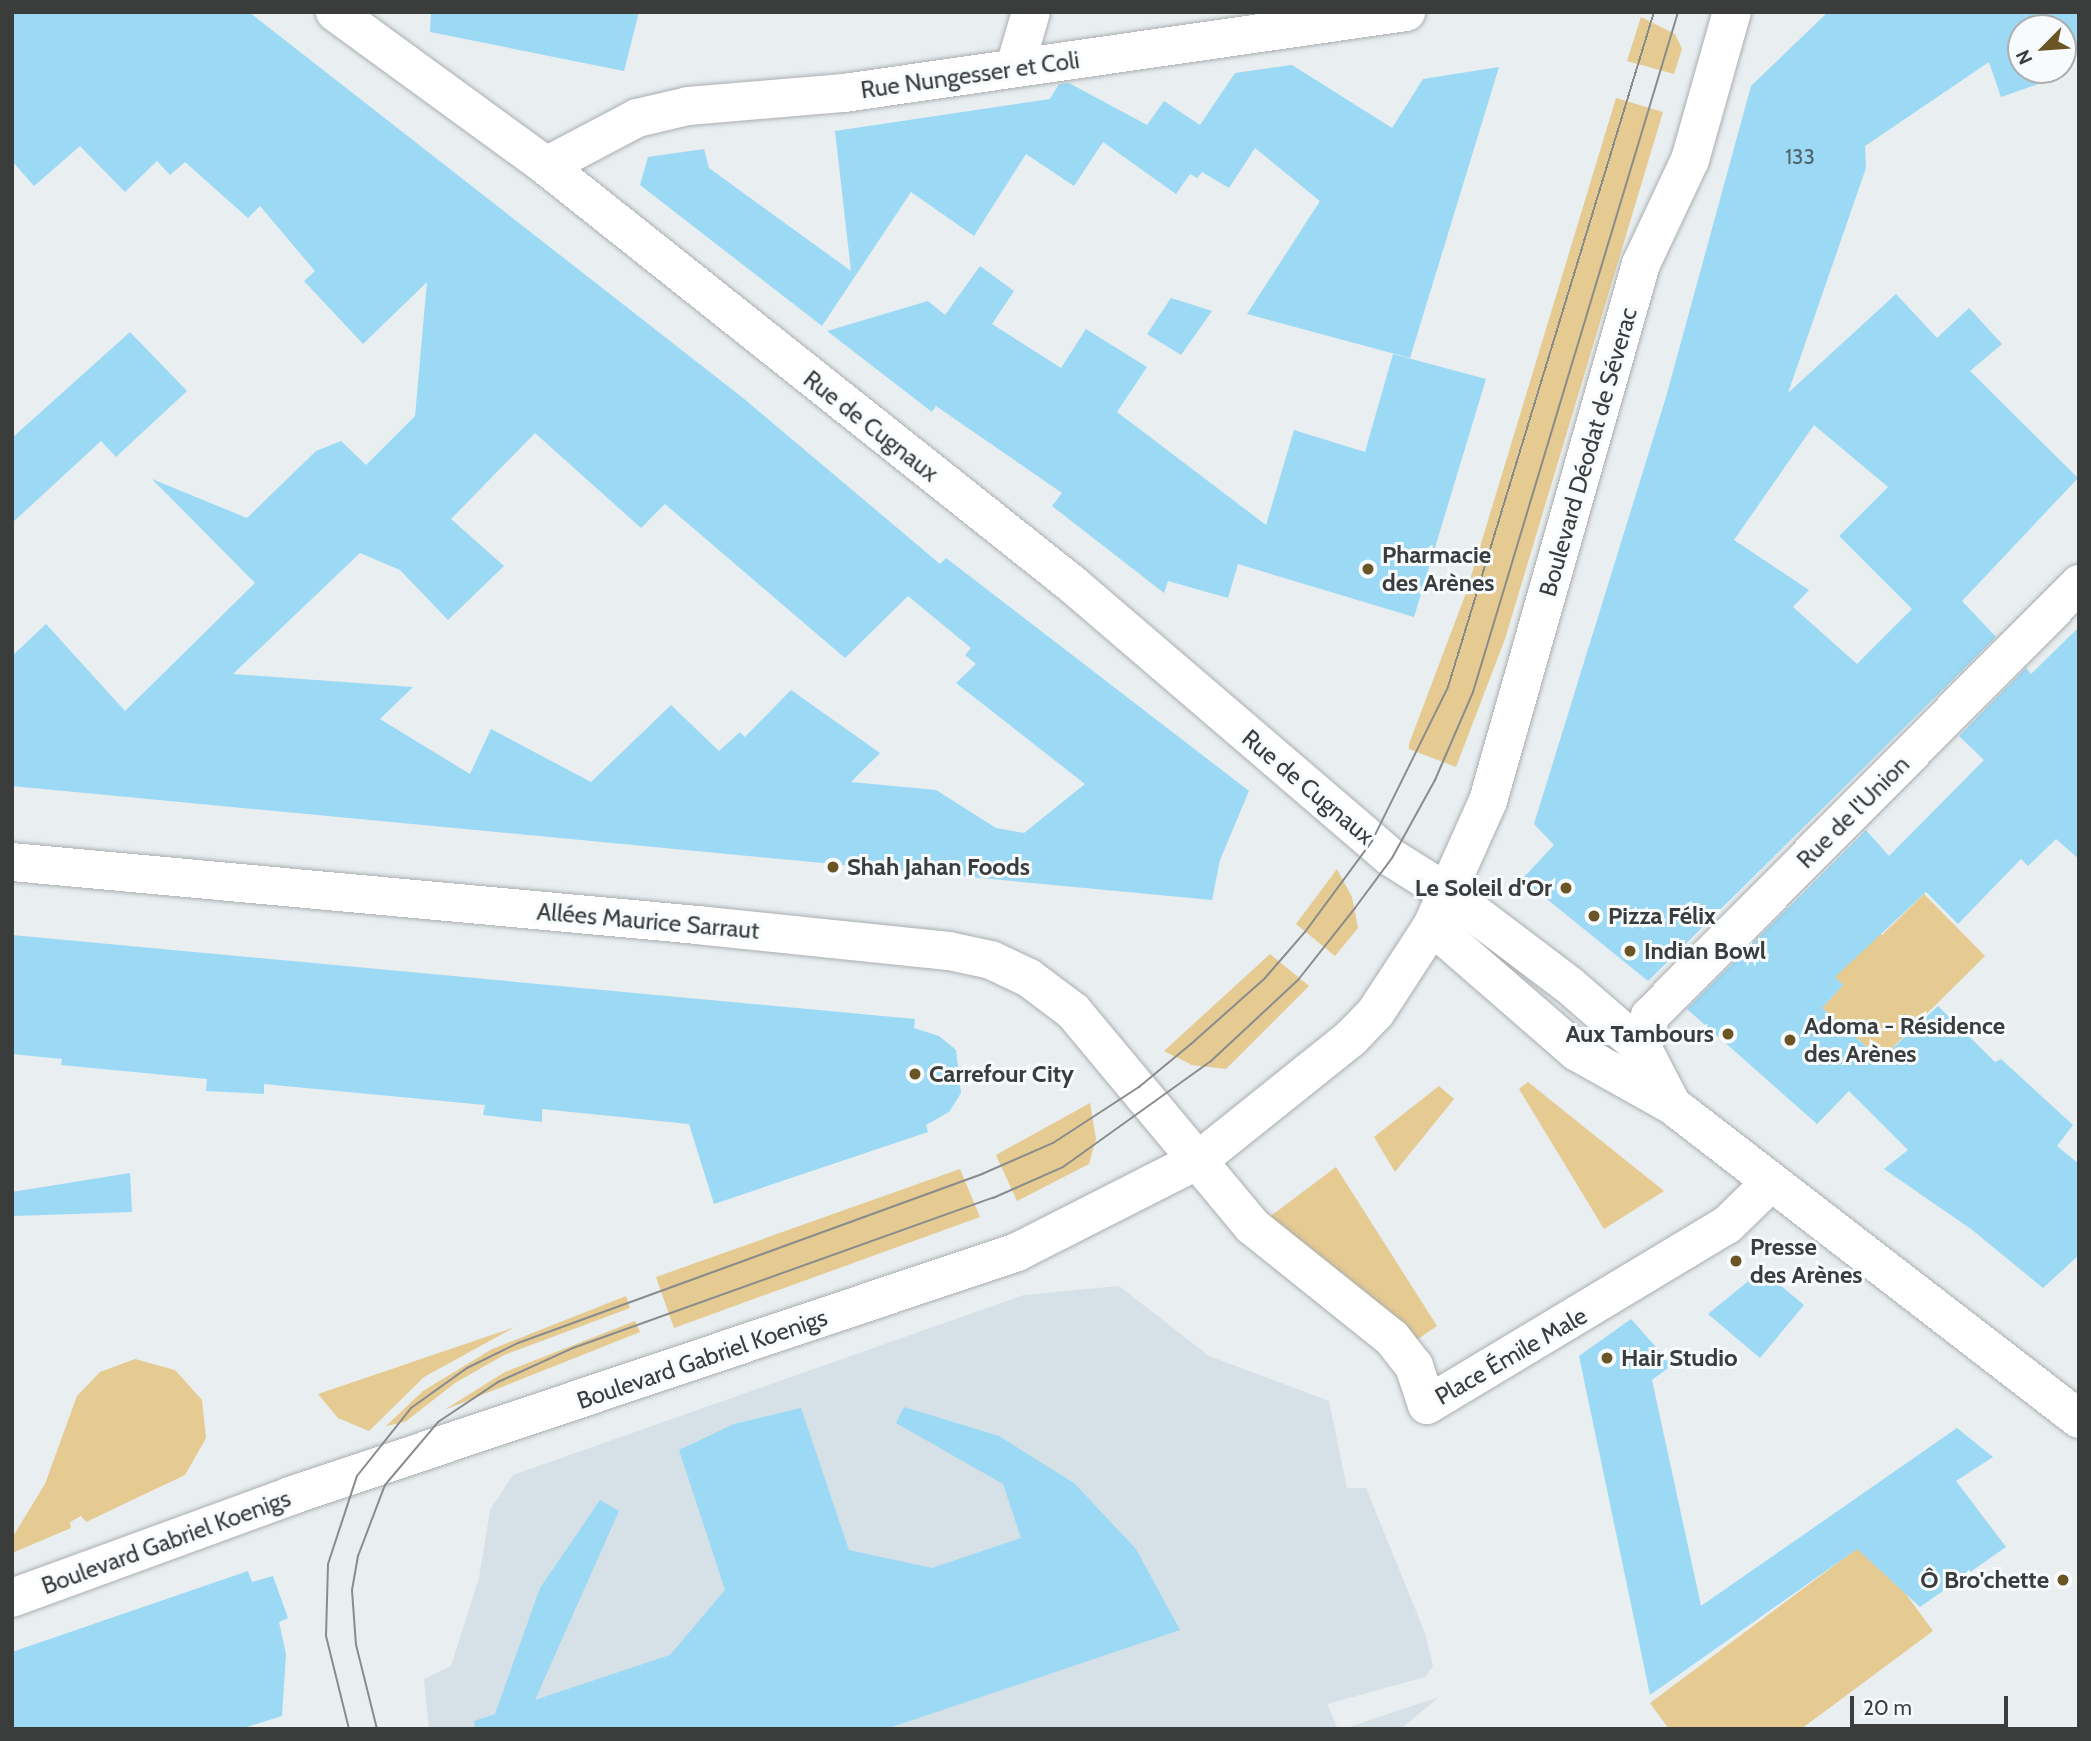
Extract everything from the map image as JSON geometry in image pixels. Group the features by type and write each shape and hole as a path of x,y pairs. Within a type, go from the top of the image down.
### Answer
{"street":[{"name":"Rue de Cugnaux","path":"335,12 546,166 1072,584 1392,858 1439,909"},
{"path":"1015,67 1031,12"},
{"name":"Rue Nungesser et Coli","path":"546,166 637,118 688,106 844,93 1406,12"},
{"name":"Boulevard Déodat de Séverac","path":"1439,909 1488,801 1641,264 1690,160 1732,12"},
{"name":"Rue de l'Union","path":"1643,1049 1650,1016 2079,584"},
{"name":"Allées Maurice Sarraut","path":"12,862 697,925 949,951 991,961 1029,978 1073,1011 1200,1159"},
{"path":"1439,909 1606,1016 1643,1049 1671,1105"},
{"path":"1439,909 1577,1052 1671,1105 2079,1419"},
{"name":"Boulevard Gabriel Koenigs","path":"12,1598 290,1496 1017,1252 1200,1159 1351,1038 1376,1012 1439,909"},
{"name":"Place Émile Male","path":"1200,1159 1252,1226 1392,1338 1414,1366 1427,1405 1727,1225 1770,1183"}],"shaded area":[{"path":"1641,17 1675,34 1682,49 1674,74 1627,61"},
{"path":"1616,98 1663,112 1505,639 1456,767 1409,749 1409,744 1466,593"},
{"path":"1337,869 1352,897 1358,928 1335,956 1296,924"},
{"path":"1828,878 1882,935 1924,894 1985,956 1881,1059 1822,1008 1843,985 1821,965"},
{"path":"1270,954 1309,986 1226,1069 1192,1065 1164,1051"},
{"path":"1528,1082 1664,1191 1604,1229 1519,1089"},
{"path":"1439,1086 1454,1099 1395,1172 1374,1137"},
{"path":"1090,1103 1096,1139 1089,1164 1017,1201 996,1155"},
{"path":"1336,1167 1437,1326 1415,1341 1264,1221"},
{"path":"960,1169 980,1217 674,1328 656,1277"},
{"path":"1119,1286 1209,1356 1329,1401 1347,1488 1366,1488 1425,1633 1433,1666 1425,1677 1327,1704 1338,1729 429,1729 424,1679 451,1666 479,1578 490,1510 513,1475 1024,1295"},
{"path":"626,1296 630,1308 504,1355 455,1383 405,1422 386,1426 423,1391 492,1349"},
{"path":"635,1321 640,1332 444,1410 505,1372"},
{"path":"515,1327 424,1377 369,1431 338,1418 318,1394"},
{"path":"135,1359 175,1370 202,1400 206,1438 185,1475 86,1522 81,1516 70,1522 71,1528 12,1553 12,1538 45,1484 77,1396 100,1372"},
{"path":"1867,1541 1933,1631 1801,1729 1669,1729 1650,1703"},
{"path":"1439,1697 1401,1729 1343,1729"}],"building":[{"path":"12,12 249,12 743,398 940,564 946,558 1249,791 1220,860 1212,900 12,786 12,656 46,624 125,711 255,583 152,479 247,518 316,451 341,441 366,465 415,416 427,282 363,344 304,281 315,271 260,206 248,218 185,162 170,175 157,161 125,192 80,146 34,186 12,161","holes":["535,433 641,528 665,504 845,658 908,596 971,648 965,655 976,664 956,683 1085,784 1024,833 996,828 936,790 851,782 880,753 791,690 745,737 740,732 719,751 671,705 591,782 491,729 470,774 380,719 413,687 233,674 360,553 400,570 448,620 504,566 451,519"]},
{"path":"431,12 639,12 624,71 430,32"},
{"path":"1828,12 2079,12 2077,45 2077,14 2007,14 2007,84 2038,84 2001,97 1989,62 1865,146 1866,168 1788,393 1896,294 1937,338 1969,308 2002,344 1970,371 2078,478 1962,601 1996,637 1648,981 1522,879 1554,845 1534,824 1666,397 1751,86","holes":["1814,425 1888,487 1839,536 1912,609 1857,664 1793,607 1809,590 1734,540"]},
{"path":"1292,65 1392,128 1423,79 1499,67 1410,358 1247,314 1320,201 1255,148 1229,188 1202,172 1197,178 1190,174 1176,194 1103,142 1074,186 1026,154 974,236 911,192 822,326 640,185 648,157 704,149 709,168 851,271 835,131 1050,99 1059,84 1069,83 1147,125 1164,101 1200,125 1235,73"},
{"path":"980,266 1014,291 992,324 1061,368 1086,329 1147,367 1117,412 1266,525 1294,430 1365,452 1393,354 1486,379 1414,617 1238,564 1228,598 1168,581 1164,593 1052,506 1062,493 936,406 932,412 827,331 928,301 945,315"},
{"path":"1171,298 1212,311 1181,355 1147,334"},
{"path":"130,332 187,391 116,457 101,441 12,523 12,438"},
{"path":"2079,627 2079,859 2056,839 2028,866 2021,859 1958,924 1926,892 1835,977 1843,985 1822,1008 1881,1059 1938,1006 1995,1062 2001,1059 2073,1125 2057,1146 2079,1164 2079,1255 2043,1288 1971,1229 1884,1169 1908,1150 1849,1091 1817,1124 1687,1009 1866,830 1889,856 1984,760 1959,736 2026,668 2031,674"},
{"path":"12,935 915,1019 914,1028 939,1036 956,1050 961,1093 949,1112 926,1125 928,1132 714,1204 689,1124 542,1109 542,1122 483,1115 485,1105 264,1084 264,1094 206,1091 207,1079 61,1065 62,1059 12,1054"},
{"path":"130,1173 132,1212 14,1216 12,1192"},
{"path":"1762,1270 1804,1305 1760,1358 1708,1314"},
{"path":"1631,1319 1672,1365 1652,1380 1701,1606 1957,1428 1993,1457 1956,1481 2006,1547 1920,1607 1857,1549 1650,1695 1579,1356"},
{"path":"904,1407 999,1436 1074,1483 1136,1549 1180,1630 886,1729 475,1729 474,1721 495,1714 540,1588 600,1500 619,1511 535,1700 670,1655 725,1590 679,1450 734,1424 801,1408 849,1550 932,1568 1021,1538 1003,1484 896,1423"},
{"path":"248,1571 252,1582 273,1576 288,1618 279,1622 286,1654 282,1716 240,1729 12,1729 12,1652"}],"tram line":[{"path":"349,1729 326,1636 328,1564 357,1476 411,1408 467,1368 518,1343 982,1174 1053,1143 1139,1087 1191,1044 1265,978 1305,932 1372,841 1448,687 1654,12"},
{"path":"377,1729 356,1645 352,1590 358,1556 385,1485 438,1422 498,1382 573,1348 993,1198 1063,1167 1211,1061 1298,980 1355,908 1392,858 1435,780 1473,692 1678,12"}],"place":[{"name":"Pharmacie des Arènes","path":"1368,569"},
{"name":"Shah Jahan Foods","path":"833,867"},
{"name":"Le Soleil d'Or","path":"1566,888"},
{"name":"Pizza Félix","path":"1594,916"},
{"name":"Indian Bowl","path":"1630,951"},
{"name":"Aux Tambours","path":"1728,1034"},
{"name":"Adoma - Résidence des Arènes","path":"1790,1040"},
{"name":"Carrefour City","path":"915,1074"},
{"name":"Presse des Arènes","path":"1736,1261"},
{"name":"Hair Studio","path":"1607,1358"},
{"name":"Ô Bro'chette","path":"2063,1580"}]}
